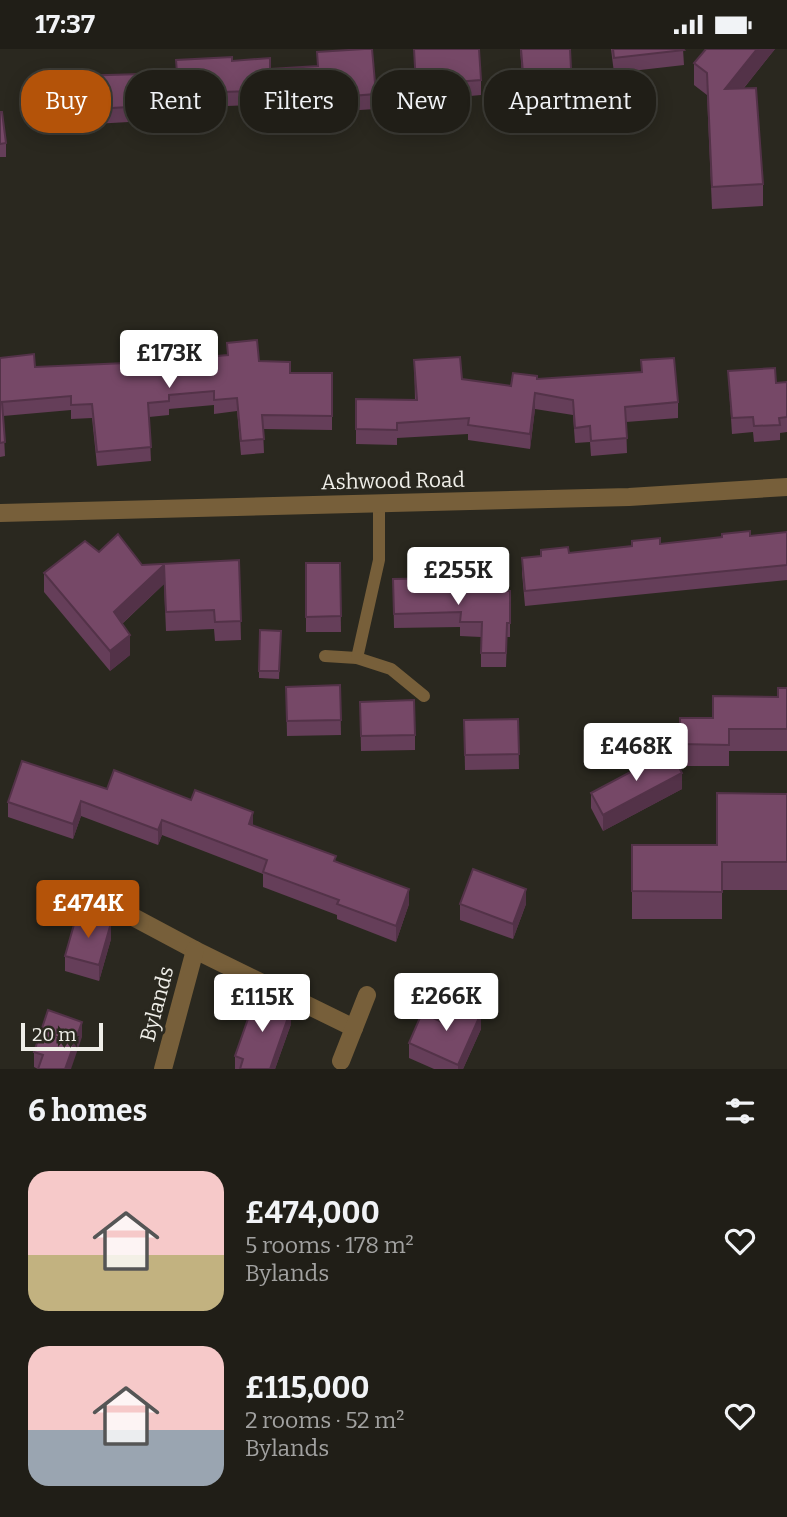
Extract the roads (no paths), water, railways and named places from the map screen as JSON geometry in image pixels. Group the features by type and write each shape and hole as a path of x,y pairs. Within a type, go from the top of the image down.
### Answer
{"street":[{"name":"Ashwood Road","path":"0,513 629,497 787,487"},
{"name":"Bylands","path":"135,918 354,1028"},
{"name":"Bylands","path":"163,1069 195,950"},
{"path":"341,1061 367,995"}],"lane":[{"path":"357,658 379,560 379,505"},
{"path":"324,656 357,658 391,669 424,696"}]}
